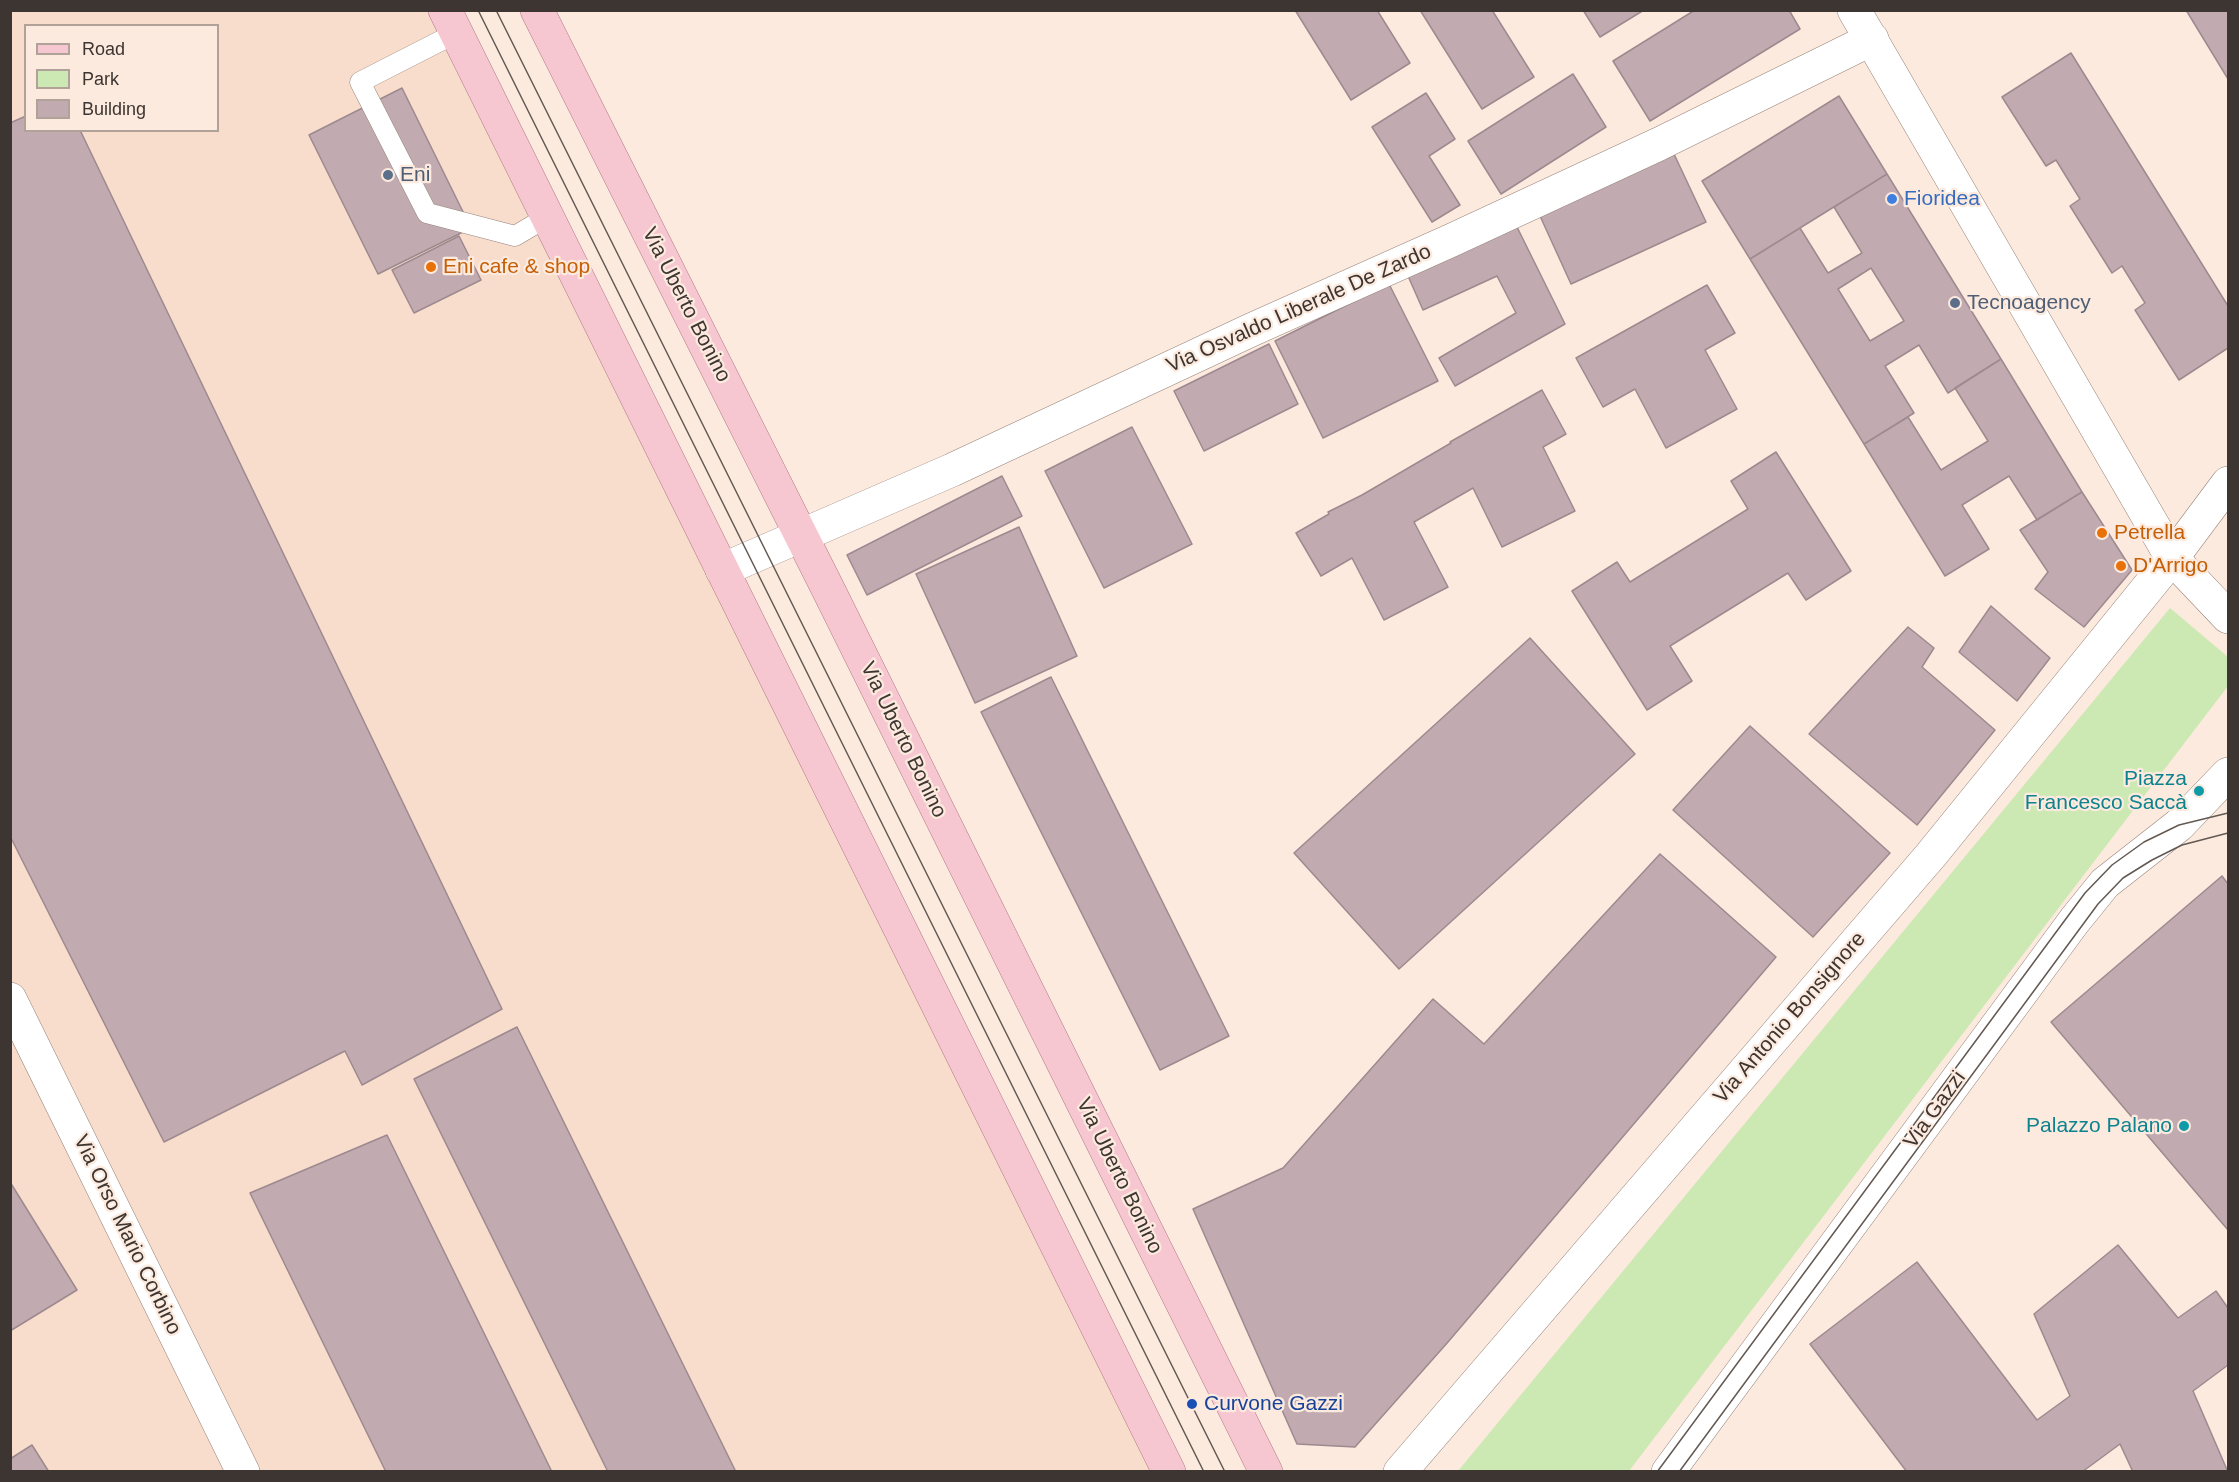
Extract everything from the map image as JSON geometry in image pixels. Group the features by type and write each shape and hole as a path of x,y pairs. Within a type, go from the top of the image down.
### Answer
{"main road":[{"name":"Via Uberto Bonino","path":"537,10 801,535 1266,1472"},
{"path":"450,22 1170,1472"}],"street":[{"path":"1854,10 2172,558 2229,618"},
{"name":"Via Osvaldo Liberale De Zardo","path":"722,570 952,470 1648,149 1872,39"},
{"name":"Via Antonio Bonsignore","path":"1400,1472 1931,855 2172,558 2229,483"},
{"name":"Via Gazzi","path":"1668,1472 2075,920 2105,883 2179,825 2229,774"},
{"name":"Via Orso Mario Corbino","path":"10,999 243,1472"}],"lane":[{"path":"450,22 360,82 427,213 515,236 548,217"}],"shaded area":[{"path":"10,11 455,11 1179,1471 11,1471"}],"green space":[{"path":"2170,608 2228,657 2228,686 1629,1471 1458,1471"}],"building":[{"path":"1295,10 1377,10 1410,63 1351,100"},
{"path":"1420,10 1492,10 1534,77 1482,109"},
{"path":"1583,10 1644,10 1600,37"},
{"path":"1695,10 1789,10 1800,29 1650,121 1613,61"},
{"path":"2186,10 2228,10 2228,79"},
{"path":"2071,53 2228,306 2228,348 2179,380 2135,310 2145,303 2122,266 2112,273 2070,206 2080,199 2056,160 2046,166 2002,97"},
{"path":"1573,74 1606,127 1501,194 1468,141"},
{"path":"402,88 471,228 378,274 309,135"},
{"path":"1426,93 1455,139 1429,156 1460,205 1432,222 1372,127"},
{"path":"1839,96 1887,174 1750,259 1702,181"},
{"path":"24,117 24,132 81,132 502,1009 362,1085 345,1051 164,1142 10,836 10,123"},
{"path":"1674,154 1706,222 1571,284 1540,216"},
{"path":"1887,174 2001,359 1948,393 1919,345 1885,366 1914,413 1864,444 1750,259 1800,228 1828,273 1862,253 1834,207","holes":["1871,268 1904,321 1870,341 1838,289"]},
{"path":"1517,227 1565,324 1455,386 1439,358 1516,313 1497,276 1423,310 1408,276"},
{"path":"459,236 481,280 414,313 392,270"},
{"path":"1389,284 1438,381 1323,438 1275,341"},
{"path":"1707,285 1735,333 1705,350 1737,409 1666,448 1635,389 1603,407 1576,358"},
{"path":"1269,344 1298,404 1204,451 1174,391"},
{"path":"2001,359 2082,492 2037,520 2009,476 1962,505 1989,549 1945,576 1864,444 1908,417 1941,470 1988,441 1955,388"},
{"path":"1542,390 1566,434 1543,447 1575,511 1502,547 1473,488 1414,522 1448,587 1384,620 1352,558 1321,576 1296,533 1329,514 1328,512 1362,495"},
{"path":"1132,427 1192,544 1104,588 1045,471"},
{"path":"1776,452 1851,571 1806,600 1788,573 1670,646 1692,681 1647,710 1572,591 1617,562 1630,582 1748,509 1731,481"},
{"path":"1002,476 1022,516 867,595 847,555"},
{"path":"2082,492 2132,570 2084,627 2035,589 2048,572 2020,530"},
{"path":"1019,527 1077,656 975,703 916,574"},
{"path":"1991,606 2050,658 2017,701 1959,652"},
{"path":"1908,627 1934,648 1922,667 1995,730 1917,825 1809,734"},
{"path":"1530,638 1635,754 1399,969 1294,853"},
{"path":"1051,677 1229,1036 1160,1070 981,712"},
{"path":"1750,726 1890,853 1813,937 1673,810"},
{"path":"1660,854 1776,957 1448,1342 1355,1447 1297,1444 1193,1209 1283,1168 1433,999 1484,1044"},
{"name":"Palazzo Palano","path":"2222,876 2228,884 2228,1230 2051,1022"},
{"path":"517,1027 736,1472 608,1472 414,1079"},
{"path":"387,1135 552,1472 386,1472 250,1193"},
{"path":"10,1182 77,1290 10,1331"},
{"path":"2118,1245 2178,1318 2216,1291 2228,1308 2228,1365 2193,1391 2228,1472 2133,1472 2120,1444 2082,1472 1907,1472 1810,1344 1917,1262 2037,1420 2070,1396 2034,1314"},
{"path":"32,1445 49,1472 10,1472 10,1459"}],"tram line":[{"path":"478,10 1204,1472"},
{"path":"496,10 1225,1472"},
{"path":"1657,1472 2085,893 2112,865 2144,842 2179,825 2228,813"},
{"path":"1679,1472 2098,904 2123,878 2152,860 2182,845 2228,833"}],"place":[{"name":"Eni","path":"388,175"},
{"name":"Fioridea","path":"1892,199"},
{"name":"Eni cafe & shop","path":"431,267"},
{"name":"Tecnoagency","path":"1955,303"},
{"name":"Petrella","path":"2102,533"},
{"name":"D'Arrigo","path":"2121,566"},
{"name":"Piazza Francesco Saccà","path":"2199,791"},
{"name":"Palazzo Palano","path":"2184,1126"},
{"name":"Curvone Gazzi","path":"1192,1404"}]}
